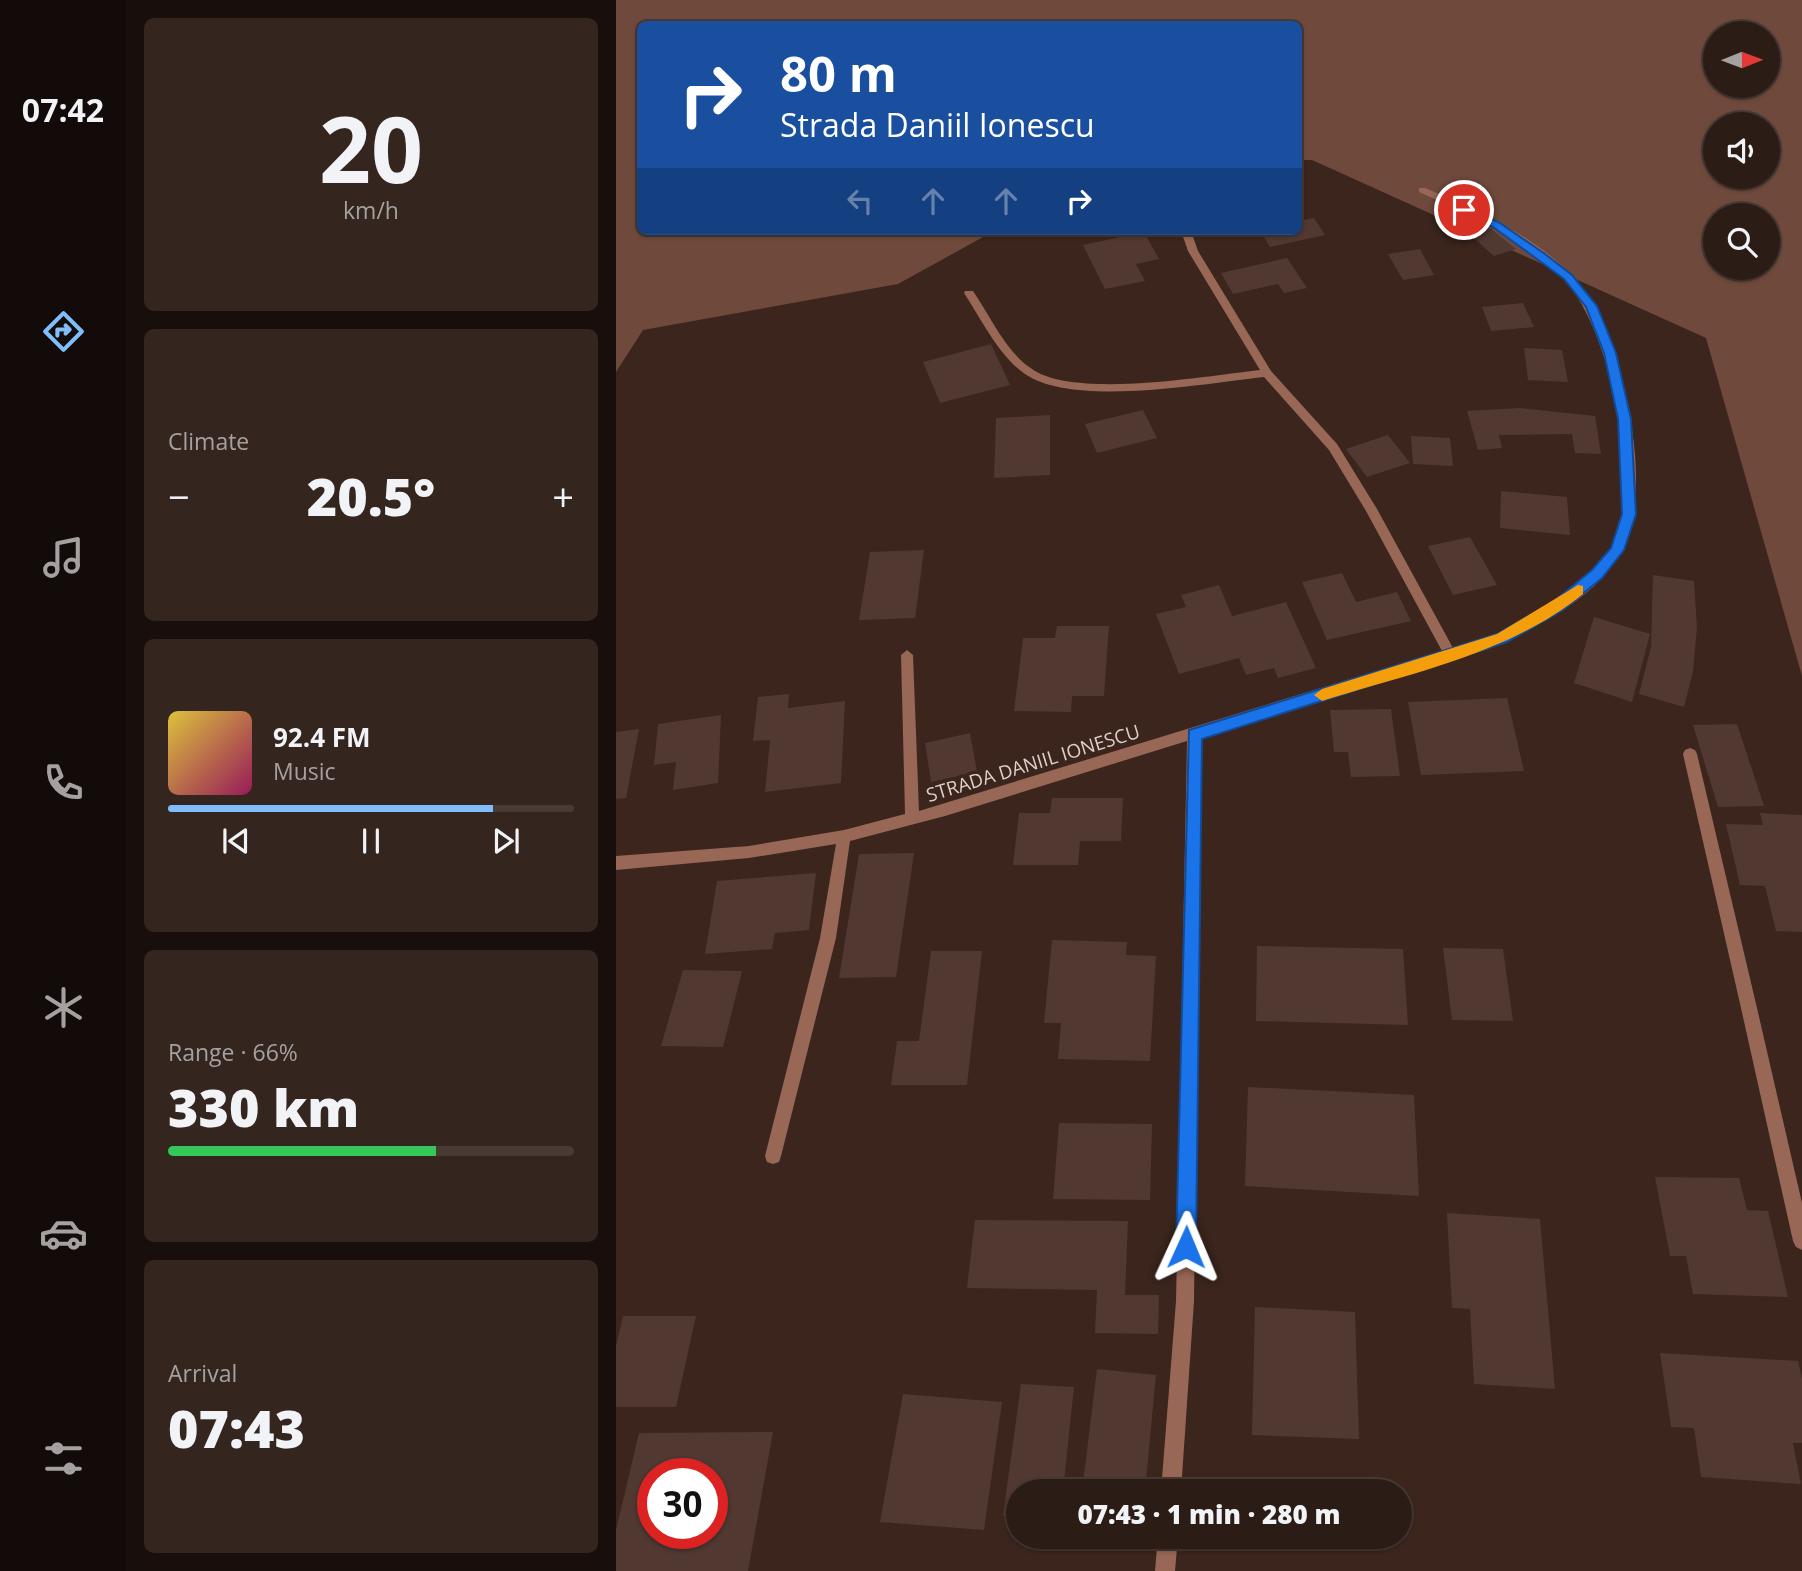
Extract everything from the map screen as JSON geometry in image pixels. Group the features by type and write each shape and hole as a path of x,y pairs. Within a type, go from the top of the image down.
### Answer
{"street":[{"name":"STRADA DANIIL IONESCU","path":"616,863 749,852 844,836 912,819 1195,735 1502,638 1558,606 1597,574 1617,550 1629,514 1625,419 1610,353 1592,306 1568,277 1496,225 1422,190"},
{"path":"1187,235 1193,251 1267,373 1333,447 1371,509 1450,654"},
{"path":"969,293 1019,363 1033,375 1056,383 1100,387 1267,373"},
{"path":"907,655 912,819"},
{"path":"1172,1479 1185,1301 1195,735"},
{"path":"1690,754 1802,1241"},
{"path":"773,1156 828,938 844,836"},
{"path":"1165,1571 1167,1549"}],"shaded area":[{"path":"616,0 1802,0 1802,676 1706,338 1312,160 1302,160 1302,21 637,21 637,235 987,235 898,284 643,330 616,372"}],"building":[{"path":"1314,218 1325,235 1270,247 1262,235 1302,235 1302,220"},
{"path":"1474,220 1490,228 1516,249 1494,256 1460,226"},
{"path":"1130,235 1146,235 1159,259 1136,264 1145,281 1105,289 1083,245"},
{"path":"1420,249 1434,275 1403,280 1388,254"},
{"path":"1287,258 1307,288 1284,293 1278,284 1233,294 1221,273"},
{"path":"1523,303 1534,327 1491,331 1482,307"},
{"path":"991,344 1010,385 940,403 923,362"},
{"path":"1524,348 1562,350 1568,382 1528,380"},
{"path":"1520,408 1595,416 1601,454 1575,453 1572,434 1499,435 1502,448 1478,450 1467,411"},
{"path":"1143,410 1157,438 1097,453 1085,424"},
{"path":"1050,415 1050,475 994,478 996,418"},
{"path":"1388,435 1410,463 1367,477 1346,449"},
{"path":"1411,436 1450,438 1453,466 1413,464"},
{"path":"1501,491 1567,497 1570,535 1500,528"},
{"path":"1470,537 1497,585 1453,595 1428,546"},
{"path":"924,550 915,618 859,620 870,552"},
{"path":"1342,573 1356,602 1397,592 1411,621 1327,640 1302,582"},
{"path":"1653,575 1694,581 1697,627 1693,671 1684,707 1639,694 1651,647"},
{"path":"1219,585 1232,616 1286,602 1316,668 1278,678 1274,668 1246,675 1239,658 1179,674 1156,614 1186,607 1181,595"},
{"path":"1594,617 1650,634 1632,702 1574,683"},
{"path":"1057,626 1109,626 1104,696 1072,696 1071,712 1014,711 1023,638 1055,638"},
{"path":"789,694 788,708 845,701 841,783 765,792 770,740 753,741 758,697"},
{"path":"1507,698 1524,771 1421,775 1408,702"},
{"path":"1391,709 1400,776 1351,777 1348,752 1334,752 1330,710"},
{"path":"721,715 718,783 673,790 676,762 654,765 658,724"},
{"path":"1737,724 1764,806 1718,807 1693,725"},
{"path":"639,729 626,798 616,799 616,732"},
{"path":"970,733 977,772 931,782 925,743"},
{"path":"1052,798 1123,798 1121,841 1080,841 1078,865 1013,865 1019,813 1050,813"},
{"path":"1760,813 1802,815 1802,932 1776,931 1765,886 1740,885 1726,824 1763,825"},
{"path":"914,853 896,977 839,978 859,854"},
{"path":"816,873 809,930 775,933 772,949 705,954 717,881"},
{"path":"1052,940 1127,942 1126,955 1156,956 1150,1061 1058,1059 1061,1023 1044,1023"},
{"path":"1257,946 1403,949 1408,1025 1256,1021"},
{"path":"1443,948 1503,949 1513,1021 1452,1020"},
{"path":"931,951 982,951 967,1085 891,1085 897,1041 919,1041"},
{"path":"683,970 742,971 723,1047 661,1046"},
{"path":"1248,1087 1414,1095 1419,1196 1245,1186"},
{"path":"1059,1123 1152,1124 1150,1200 1053,1199"},
{"path":"1655,1177 1739,1178 1747,1210 1768,1211 1788,1297 1693,1294 1686,1256 1670,1256"},
{"path":"1447,1213 1540,1219 1555,1389 1474,1384 1470,1309 1452,1308"},
{"path":"975,1220 1128,1221 1125,1295 1159,1295 1158,1334 1095,1333 1097,1290 967,1288"},
{"path":"1255,1307 1355,1312 1359,1439 1252,1435"},
{"path":"623,1316 696,1316 676,1407 616,1407 616,1346"},
{"path":"1660,1353 1798,1361 1802,1378 1802,1443 1793,1443 1801,1484 1701,1477 1694,1428 1671,1427"},
{"path":"1097,1369 1156,1375 1146,1479 1083,1479"},
{"path":"1021,1384 1074,1387 1064,1479 1008,1479"},
{"path":"903,1394 1002,1402 984,1530 880,1522"},
{"path":"773,1432 748,1571 616,1571 616,1530 639,1433"},
{"path":"1006,1494 1006,1516 1003,1516"}],"slow traffic":[{"path":"1322,695 1502,638 1558,606 1578,590"}],"route":[{"path":"1186,1247 1195,735 1502,638 1558,606 1597,574 1617,550 1629,514 1625,419 1610,353 1592,306 1568,277 1496,225 1464,210"}]}
